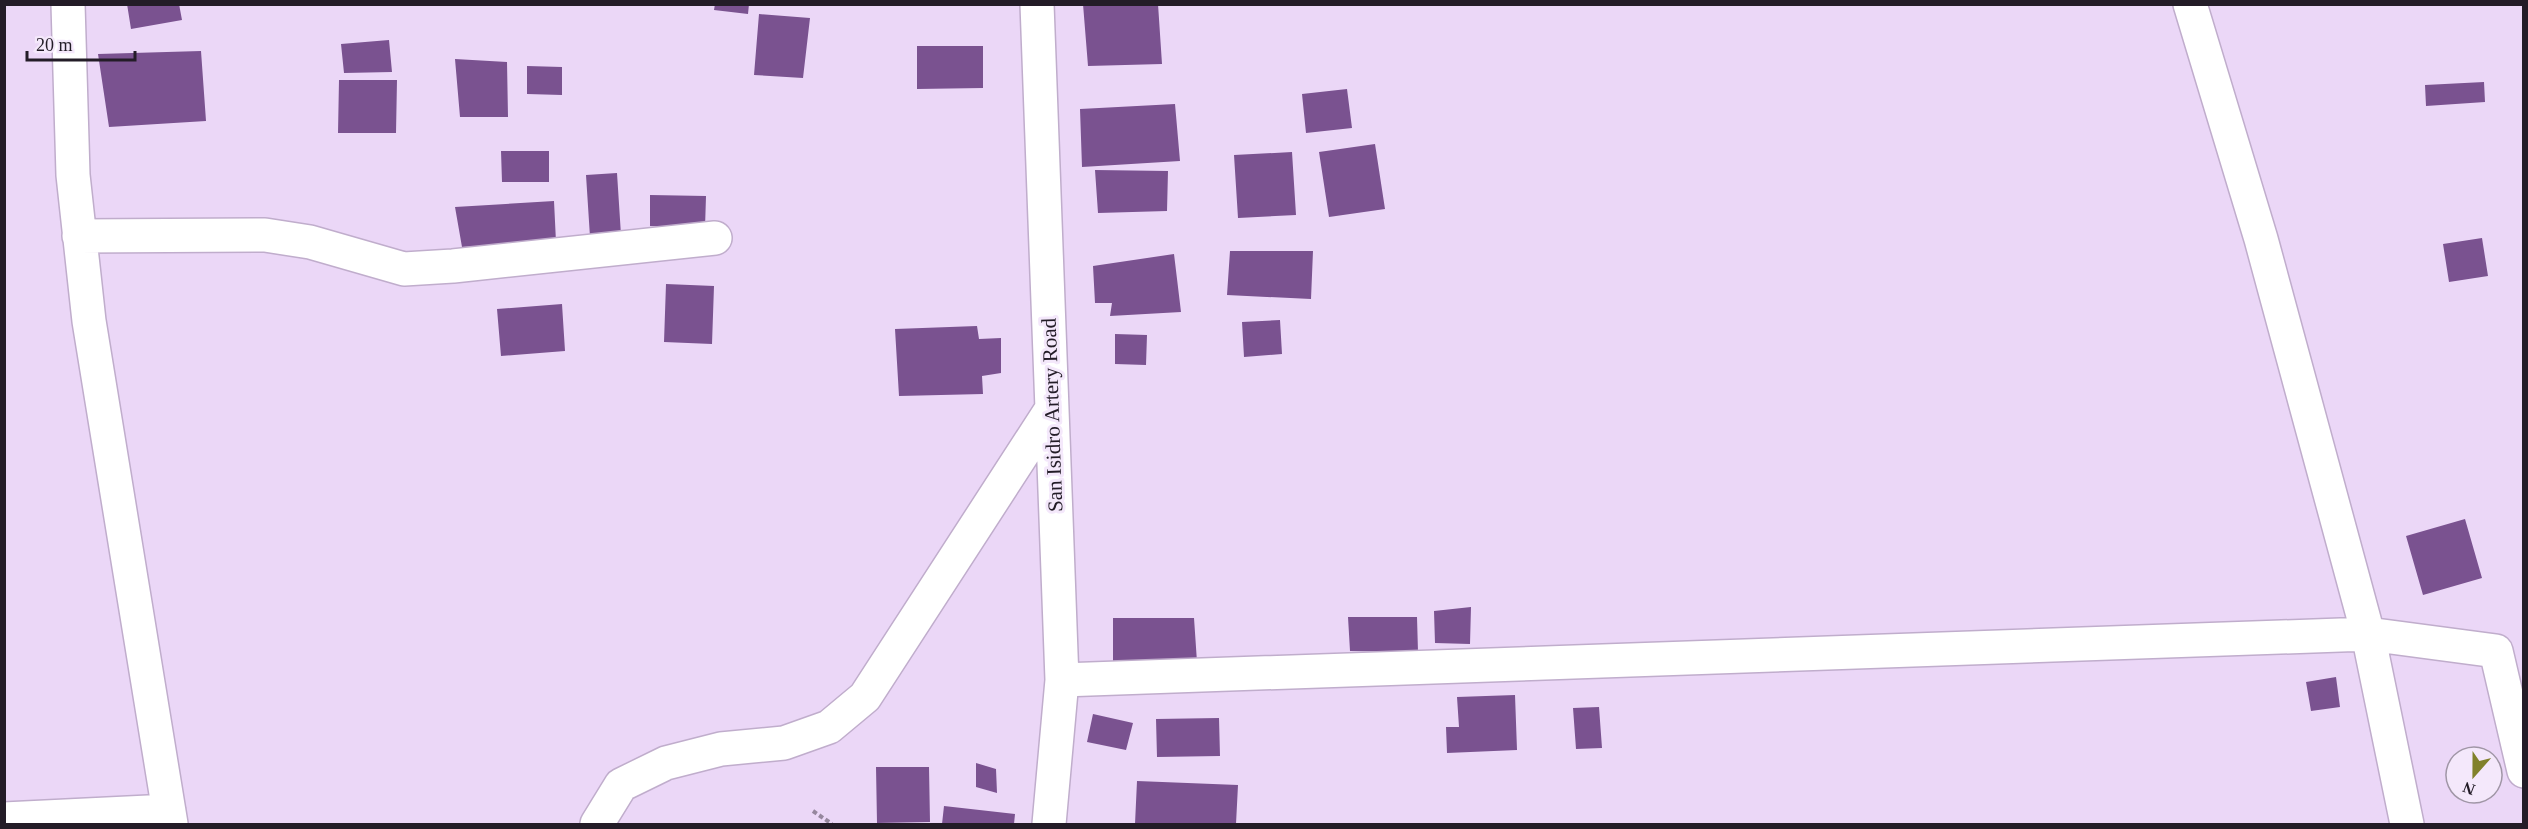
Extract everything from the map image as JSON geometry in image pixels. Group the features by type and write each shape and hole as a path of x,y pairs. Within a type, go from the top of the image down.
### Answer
{"street":[{"path":"4,819 170,818 89,321 73,175 68,4"},
{"name":"San Isidro Artery Road","path":"1037,4 1062,680 1049,825"},
{"path":"2190,4 2261,238 2368,634 2407,825"},
{"path":"79,236 265,235 310,242 404,269 453,266 715,238"},
{"path":"597,825 621,785 666,763 721,749 784,743 829,727 865,698 1051,410"},
{"path":"1062,680 2368,634 2496,651 2523,771"}],"path":[{"path":"813,811 832,825"}],"building":[{"path":"127,4 179,4 182,20 131,29"},
{"path":"715,4 749,4 748,14 714,10"},
{"path":"1083,4 1158,4 1162,64 1088,66"},
{"path":"759,14 810,18 803,78 754,75"},
{"path":"389,40 392,72 344,73 341,44"},
{"path":"917,46 983,46 983,88 917,89"},
{"path":"201,51 206,121 109,127 98,54"},
{"path":"455,59 507,62 508,117 460,117"},
{"path":"527,66 562,67 562,95 527,94"},
{"path":"339,80 397,80 396,133 338,133"},
{"path":"2484,82 2485,102 2426,106 2425,85"},
{"path":"1347,89 1352,128 1306,133 1302,94"},
{"path":"1175,104 1180,161 1082,167 1080,109"},
{"path":"1375,144 1385,209 1329,217 1319,152"},
{"path":"501,151 549,151 549,182 502,182"},
{"path":"1292,152 1296,215 1238,218 1234,155"},
{"path":"1095,170 1168,171 1167,211 1098,213"},
{"path":"617,173 621,235 590,237 586,175"},
{"path":"650,195 706,196 705,228 650,226"},
{"path":"554,201 556,242 462,247 455,207"},
{"path":"2482,238 2488,276 2449,282 2443,244"},
{"path":"1230,251 1313,251 1311,299 1227,295"},
{"path":"1174,254 1181,312 1110,316 1112,303 1095,303 1093,266"},
{"path":"666,284 714,286 712,344 664,342"},
{"path":"562,304 565,351 501,356 497,309"},
{"path":"1280,320 1282,354 1244,357 1242,322"},
{"path":"977,326 979,339 1001,338 1001,373 982,376 983,394 899,396 895,329"},
{"path":"1115,334 1147,335 1146,365 1115,364"},
{"path":"2465,519 2482,578 2423,595 2406,536"},
{"path":"1471,607 1470,644 1435,643 1434,611"},
{"path":"1348,617 1417,617 1418,652 1350,651"},
{"path":"1113,618 1194,618 1197,662 1113,663"},
{"path":"2336,677 2340,707 2311,711 2306,682"},
{"path":"1515,695 1517,750 1447,753 1446,727 1459,727 1457,697"},
{"path":"1599,707 1602,748 1576,749 1573,708"},
{"path":"1093,714 1133,723 1126,750 1087,742"},
{"path":"1219,718 1220,756 1157,757 1156,719"},
{"path":"976,763 996,769 997,793 976,787"},
{"path":"876,767 929,767 930,822 877,823"},
{"path":"1137,781 1238,785 1236,824 1135,824"},
{"path":"944,806 1015,814 1014,824 942,824"}]}
